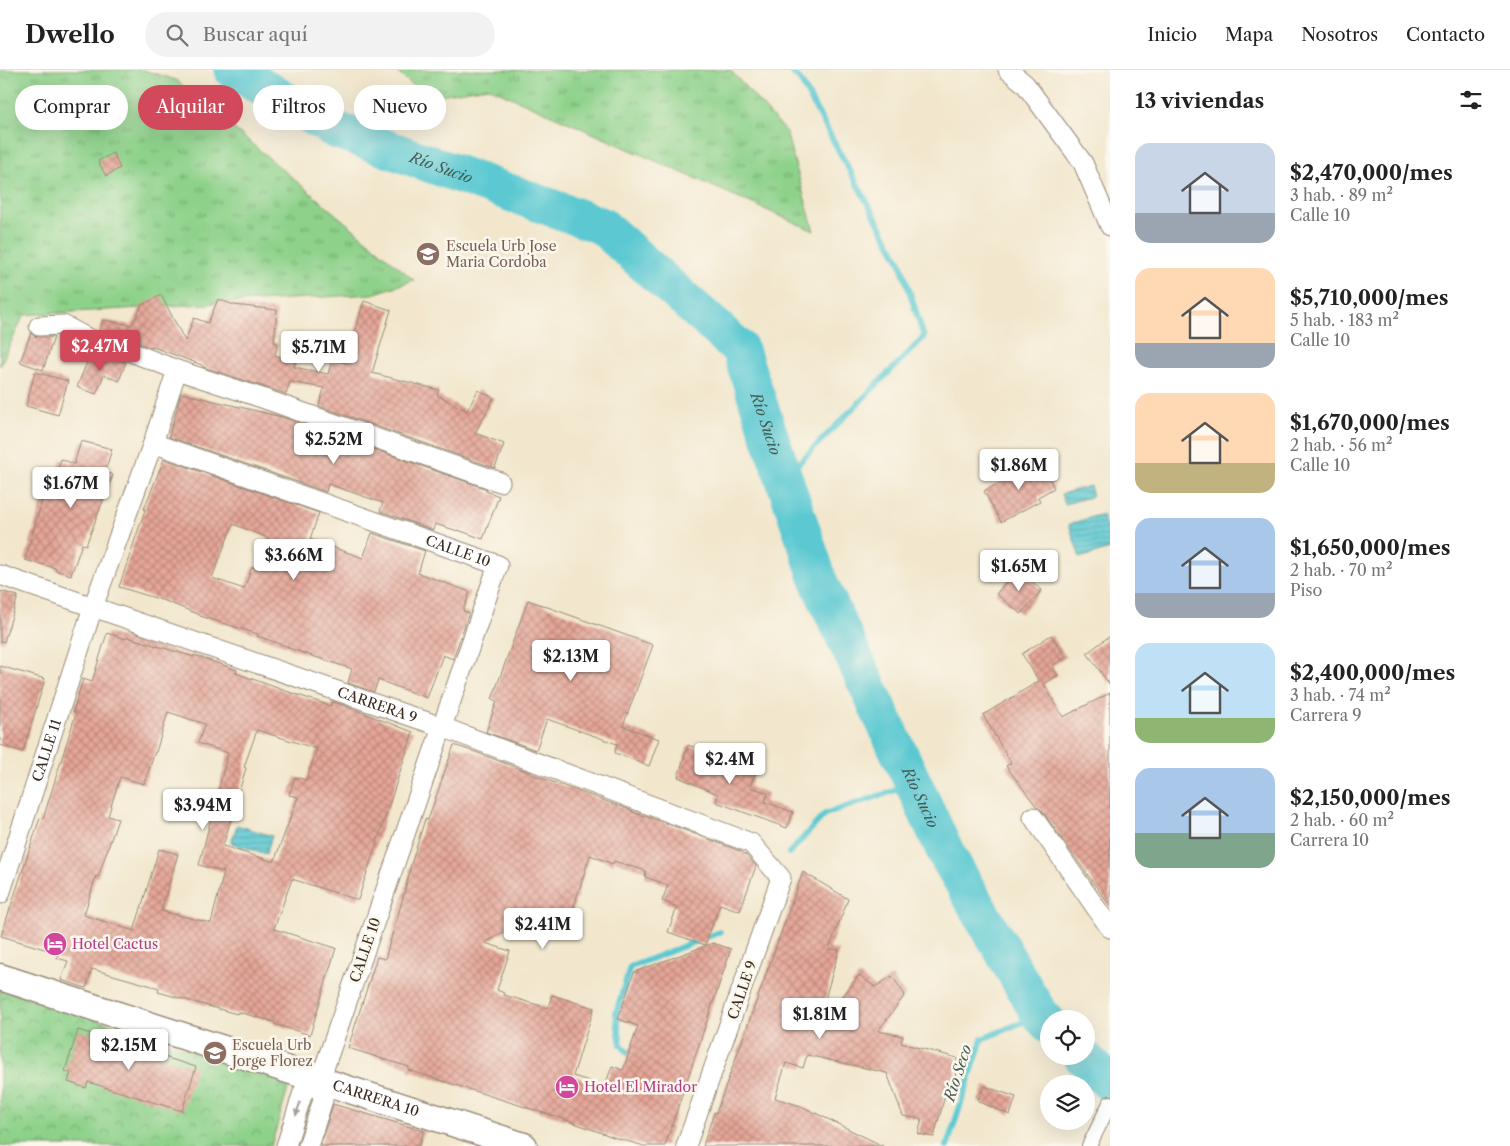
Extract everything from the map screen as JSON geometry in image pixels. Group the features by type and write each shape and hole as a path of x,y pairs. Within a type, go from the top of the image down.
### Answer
{"main road":[{"name":"CARRERA 10","path":"0,976 524,1146"}],"street":[{"path":"1008,70 1025,84 1082,163 1110,226"},
{"path":"39,326 63,325 96,342 131,352 177,370 500,482"},
{"path":"93,607 153,444 177,370"},
{"name":"CALLE 10","path":"153,444 498,565 320,1080 323,1100 308,1146"},
{"name":"CARRERA 9","path":"0,575 442,727 751,843"},
{"name":"CALLE 11","path":"0,894 93,607"},
{"path":"1033,817 1110,928"},
{"name":"CALLE 9","path":"686,1146 781,878 751,843"},
{"name":"CALLE 10","path":"286,1146 303,1092 320,1080"},
{"path":"1089,1146 1110,1103"}],"green space":[{"path":"0,70 144,70 176,80 182,85 138,85 138,130 236,130 414,280 373,294 24,315 0,366"},
{"path":"394,70 730,70 786,132 814,231 488,87 446,94 446,85 413,85"},
{"path":"0,989 290,1082 271,1146 0,1146"}],"water":[{"path":"1090,486 1093,496 1065,504 1061,494"},
{"path":"1102,514 1110,540 1110,549 1080,558 1069,524"},
{"path":"237,825 272,836 266,854 231,843"}],"building":[{"path":"113,153 120,168 106,176 98,161"},
{"path":"161,295 185,341 194,318 208,323 218,299 234,305 277,310 274,342 278,344 275,355 296,362 294,367 328,374 332,360 345,363 364,301 391,310 372,373 439,390 437,395 467,411 478,390 494,398 475,433 504,444 495,468 319,406 324,388 290,382 286,394 203,367 153,347 99,331 103,320 132,325 142,305"},
{"path":"31,333 39,337 54,337 43,370 20,362"},
{"path":"91,352 126,362 119,381 104,375 96,394 77,387"},
{"path":"35,372 68,381 58,415 26,406"},
{"path":"181,393 282,417 487,489 486,491 499,496 483,539 435,524 433,530 380,511 383,503 328,484 326,492 169,437"},
{"path":"81,441 112,449 105,472 113,475 86,545 82,544 71,575 55,570 56,568 25,560 43,497 48,499 61,459 74,464"},
{"path":"164,459 319,513 310,539 363,558 372,533 425,551 418,573 470,592 463,611 469,613 453,659 443,655 427,698 378,680 374,692 348,683 352,669 288,648 257,636 258,634 200,616 165,601 119,587 144,509","holes":["233,524 268,538 257,568 252,567 244,589 212,578"]},
{"path":"1040,461 1054,488 1038,497 1040,501 1001,522 984,491"},
{"path":"1017,569 1042,590 1021,614 996,594"},
{"path":"0,591 18,596 4,642 0,641"},
{"path":"528,600 653,645 623,726 659,739 649,766 615,753 617,744 547,719 536,750 486,732 497,701 492,699"},
{"path":"107,633 194,657 194,655 237,670 236,673 280,689 331,706 332,702 340,704 413,732 358,900 292,879 274,929 336,948 310,1035 274,1024 275,1022 238,1012 237,1014 158,992 159,988 92,969 86,988 61,980 68,961 57,958 58,953 1,936 40,818 43,819 76,713 73,712 83,679 92,682","holes":["168,712 205,724 198,743 228,753 199,865 224,872 211,923 161,911 178,854 159,849 134,931 84,915 96,876 98,877 118,819 108,816 120,777 144,784","257,730 317,749 306,780 295,777 289,795 298,797 274,862 223,846 246,768 244,767"]},
{"path":"1051,635 1066,657 1052,666 1058,675 1044,684 1063,717 1110,693 1110,906 1042,811 1036,806 1006,766 1011,763 983,715 1039,681 1022,654"},
{"path":"1110,636 1110,685 1087,653"},
{"path":"0,666 45,679 23,752 0,745"},
{"path":"454,745 740,851 756,866 740,911 720,904 705,945 668,932 677,907 662,901 668,885 645,877 646,871 614,861 613,864 590,855 570,919 540,910 485,943 510,951 497,990 504,993 504,995 548,1008 552,995 594,1008 573,1076 605,1086 612,1066 623,1070 638,1026 618,1019 634,972 713,943 731,949 665,1146 644,1146 616,1138 563,1119 408,1070 409,1067 348,1048 377,957 385,959 425,819 428,820"},
{"path":"688,745 739,763 738,767 755,773 750,787 768,793 765,802 793,812 787,828 716,802 718,794 678,777"},
{"path":"803,872 848,899 829,949 839,950 816,1031 859,975 875,987 892,976 905,995 878,1031 903,1036 901,1043 957,1058 954,1091 947,1088 934,1137 918,1134 922,1119 903,1116 887,1073 807,1055 803,1068 786,1063 775,1098 801,1106 883,1146 703,1146"},
{"path":"78,1030 196,1067 182,1111 88,1082 86,1088 68,1082 71,1073 65,1071"},
{"path":"984,1086 1016,1097 1010,1115 978,1101"},
{"path":"333,1104 424,1131 419,1146 320,1146"}],"waterway":[{"name":"Río Sucio","path":"233,70 336,130 602,226 740,349 821,587 947,855 1040,1015"},
{"path":"784,478 924,337 900,262 800,80 790,70"},
{"path":"789,853 825,814 914,784"},
{"path":"633,1058 621,1045 616,1013 630,967 720,932"},
{"name":"Río Seco","path":"947,1146 982,1039 1040,1015"},
{"name":"Río Sucio","path":"1091,1065 1110,1083"}],"place":[{"name":"Escuela Urb Jose Maria Cordoba","path":"428,254"},
{"name":"Hotel Cactus","path":"55,944"},
{"name":"Escuela Urb Jorge Florez","path":"215,1053"},
{"name":"Hotel El Mirador","path":"567,1087"}]}
